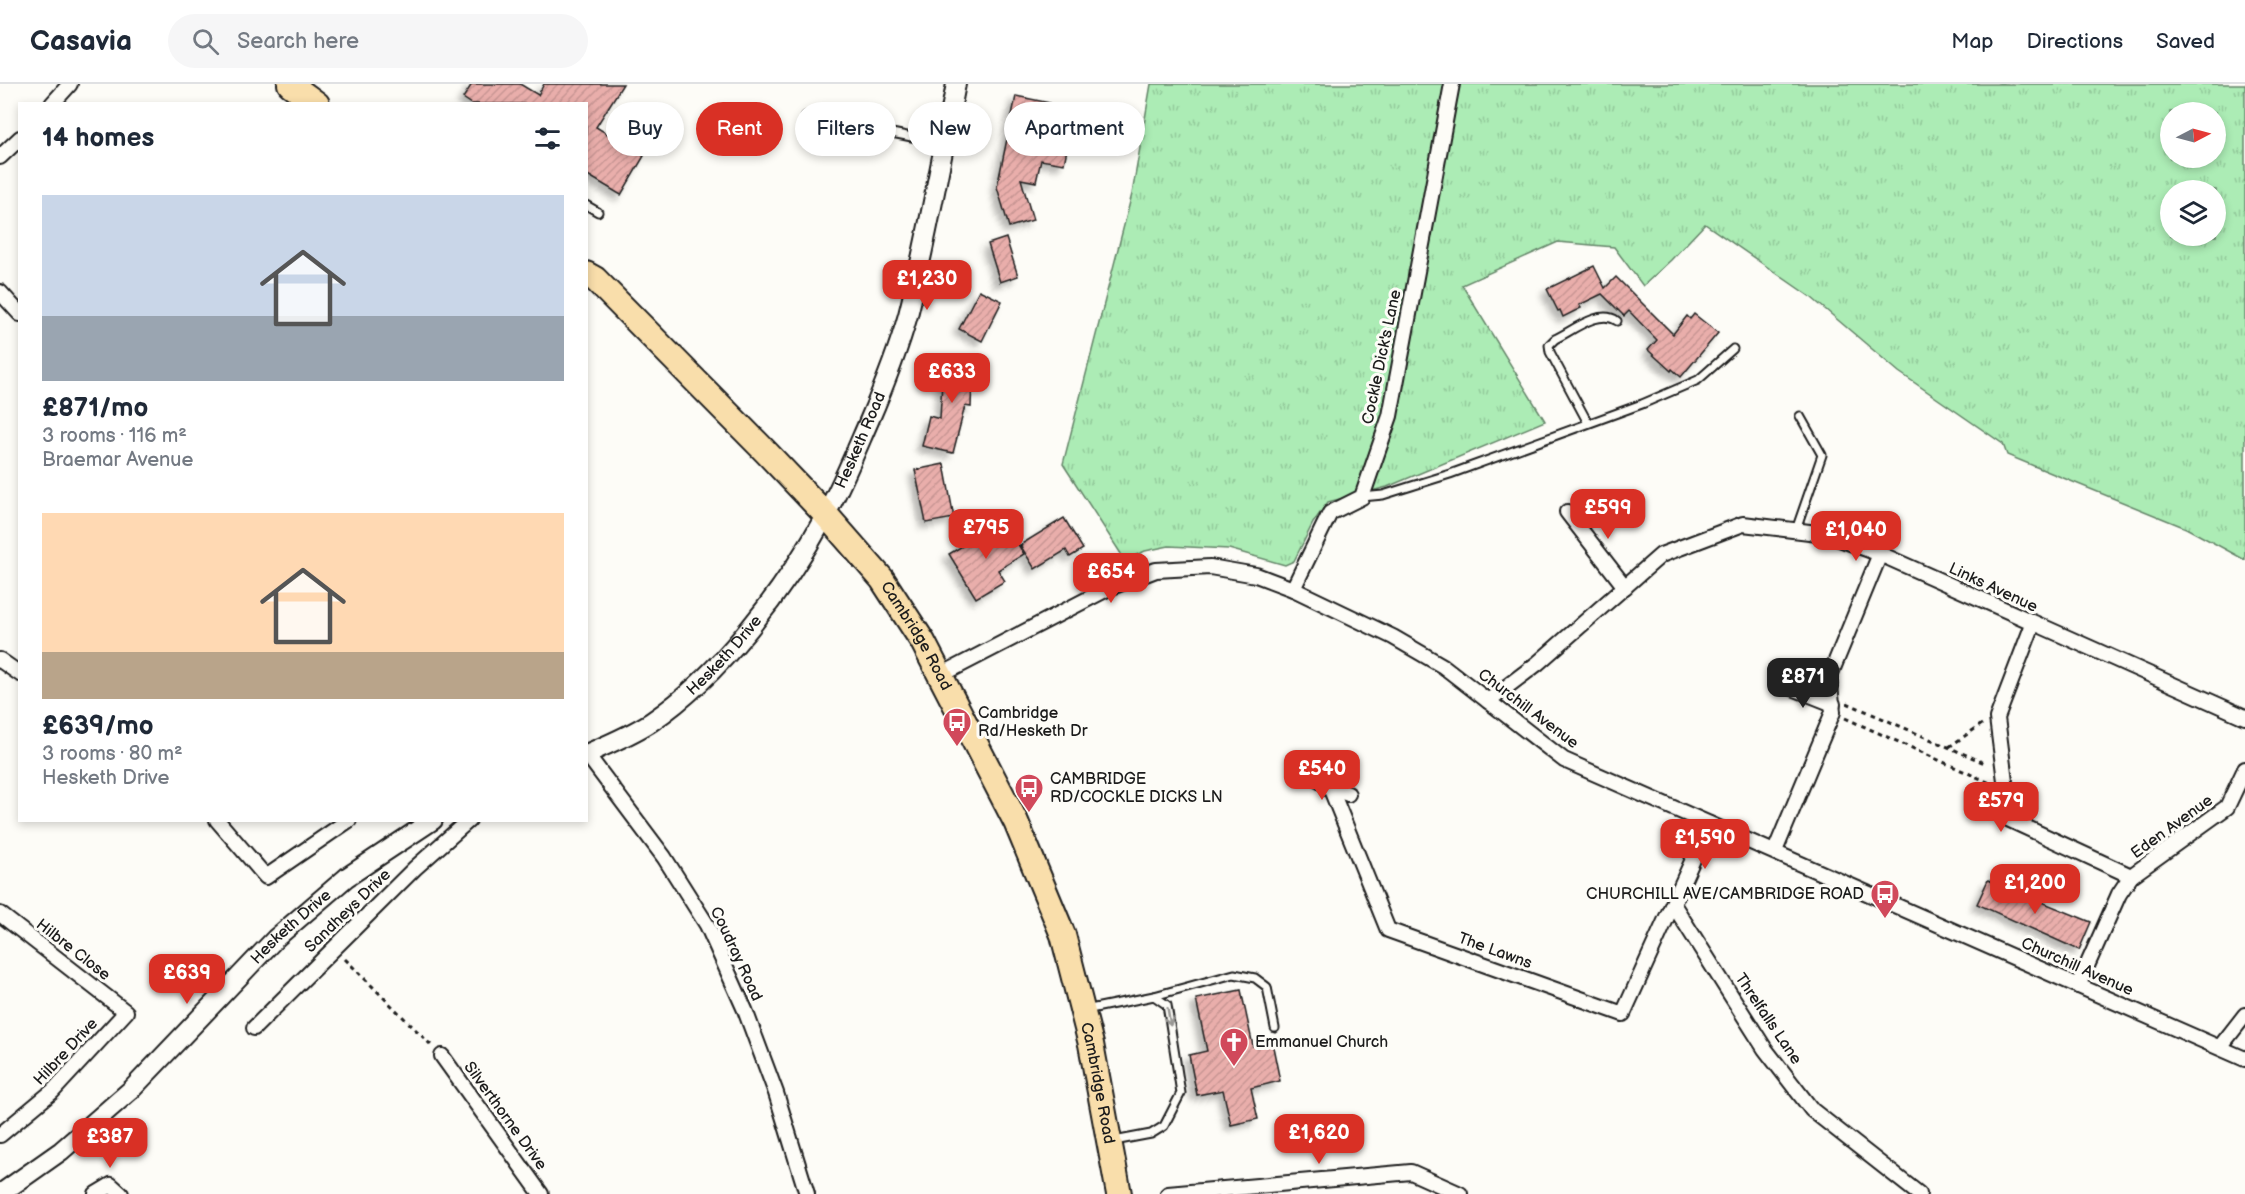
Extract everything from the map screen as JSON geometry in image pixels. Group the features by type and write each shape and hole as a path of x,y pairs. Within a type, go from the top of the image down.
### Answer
{"highway":[{"path":"290,84 314,102"},
{"name":"Cambridge Road","path":"588,275 595,279 826,515 882,579 923,642 1016,822 1063,935 1091,1044 1119,1194"}],"street":[{"path":"54,102 70,84"},
{"name":"Hesketh Road","path":"953,102 956,84"},
{"name":"Cockle Dick's Lane","path":"1362,496 1390,416 1452,84"},
{"path":"0,157 18,140"},
{"name":"Hesketh Road","path":"826,515 893,363 908,315 942,156"},
{"path":"0,292 18,312"},
{"path":"941,675 1109,588 1156,570 1210,567 1256,575 1293,589 1330,513 1362,496"},
{"path":"1567,512 1625,587"},
{"name":"Hesketh Drive","path":"588,754 627,737 653,720 721,661 755,621 796,565 826,515"},
{"name":"Links Avenue","path":"1488,700 1538,663 1661,555 1743,524 1826,534 1880,554 2245,717"},
{"path":"1775,851 1833,704 1829,678 1880,554"},
{"name":"Churchill Avenue","path":"1293,589 1393,637 1443,666 1564,759 2245,1059"},
{"name":"Eden Avenue","path":"2033,624 1997,718 2010,820 2132,876"},
{"path":"0,660 18,673"},
{"path":"1785,685 1833,704"},
{"name":"Coudray Road","path":"588,755 664,857 707,925 745,1010 776,1093 807,1194"},
{"name":"Eden Avenue","path":"2078,986 2119,894 2132,876 2227,807 2245,769"},
{"path":"1313,777 1330,788 1348,794"},
{"name":"The Lawns","path":"1330,788 1388,930 1623,1014 1673,904"},
{"path":"219,822 266,877 346,822"},
{"name":"Hesketh Drive","path":"0,1194 61,1151 132,1089 276,938 347,877 430,822"},
{"name":"Sandheys Drive","path":"254,1028 415,868 467,822"},
{"path":"1673,904 1709,824"},
{"name":"Threlfalls Lane","path":"1673,904 1766,1049 1812,1110 1919,1194"},
{"name":"Hilbre Close","path":"0,914 126,1012"},
{"name":"Hilbre Drive","path":"0,1136 53,1091 126,1012"},
{"path":"2220,1047 2245,1015"},
{"name":"Silverthorne Drive","path":"442,1056 541,1194"},
{"path":"1168,1194 1412,1172 1460,1194"},
{"path":"96,1194 111,1185 121,1194"}],"lane":[{"path":"588,206 598,212"},
{"path":"1588,423 1550,352 1549,345 1555,339 1601,316 1612,317 1617,321"},
{"path":"1362,496 1383,495 1450,474 1698,380 1733,349"},
{"path":"1796,530 1822,455 1800,416"},
{"path":"1083,1011 1154,996 1234,974 1254,978 1267,987 1275,1028"},
{"path":"1109,1142 1150,1134 1164,1126 1181,1093 1167,1005 1154,996"}],"path":[{"path":"1833,704 1949,747 1995,768 2003,767"},
{"path":"1833,704 1998,787 2006,786"},
{"path":"1949,747 1989,718 1997,718"},
{"path":"333,948 442,1056"}],"green space":[{"path":"1151,84 2245,84 2245,560 2186,528 2007,455 2003,444 1899,372 1812,298 1705,224 1643,286 1614,247 1558,242 1462,285 1545,421 1387,487 1328,502 1313,523 1294,561 1285,565 1229,549 1169,546 1145,551 1125,560 1063,464 1132,194 1139,156 1145,156 1145,119"}],"building":[{"path":"472,84 520,84 538,95 544,84 623,84 612,102 606,102 606,111 596,127 606,133 606,156 644,156 621,195 588,175 588,102 469,102 463,98"},
{"path":"1016,96 1045,102 1015,102"},
{"path":"1004,153 1004,156 1066,156 1064,164 1041,160 1036,182 1021,179 1033,220 1009,227 997,187"},
{"path":"1006,238 1018,276 1000,282 988,244"},
{"path":"1594,266 1605,288 1616,277 1673,334 1687,316 1690,319 1694,314 1718,333 1681,377 1648,350 1657,340 1629,311 1624,316 1602,294 1579,305 1581,308 1563,317 1560,310 1558,311 1547,289"},
{"path":"979,290 1002,301 982,341 959,329"},
{"path":"943,361 986,364 985,380 972,379 971,407 965,406 953,453 922,446 929,416 940,419"},
{"path":"944,464 954,518 926,523 915,470"},
{"path":"1064,518 1083,549 1070,557 1066,550 1035,569 1020,545"},
{"path":"1006,525 1024,554 998,570 1005,581 976,598 949,554 982,534 985,539"},
{"path":"1988,880 2091,922 2079,950 1977,904"},
{"name":"Emmanuel Church","path":"1241,990 1253,1046 1272,1042 1280,1081 1251,1088 1258,1119 1231,1125 1223,1090 1197,1095 1189,1055 1207,1051 1196,999"}],"place":[{"name":"Cambridge Rd/Hesketh Dr","path":"957,748"},
{"name":"CAMBRIDGE RD/COCKLE DICKS LN","path":"1029,814"},
{"name":"CHURCHILL AVE/CAMBRIDGE ROAD","path":"1885,920"},
{"name":"Emmanuel Church","path":"1234,1068"}]}
